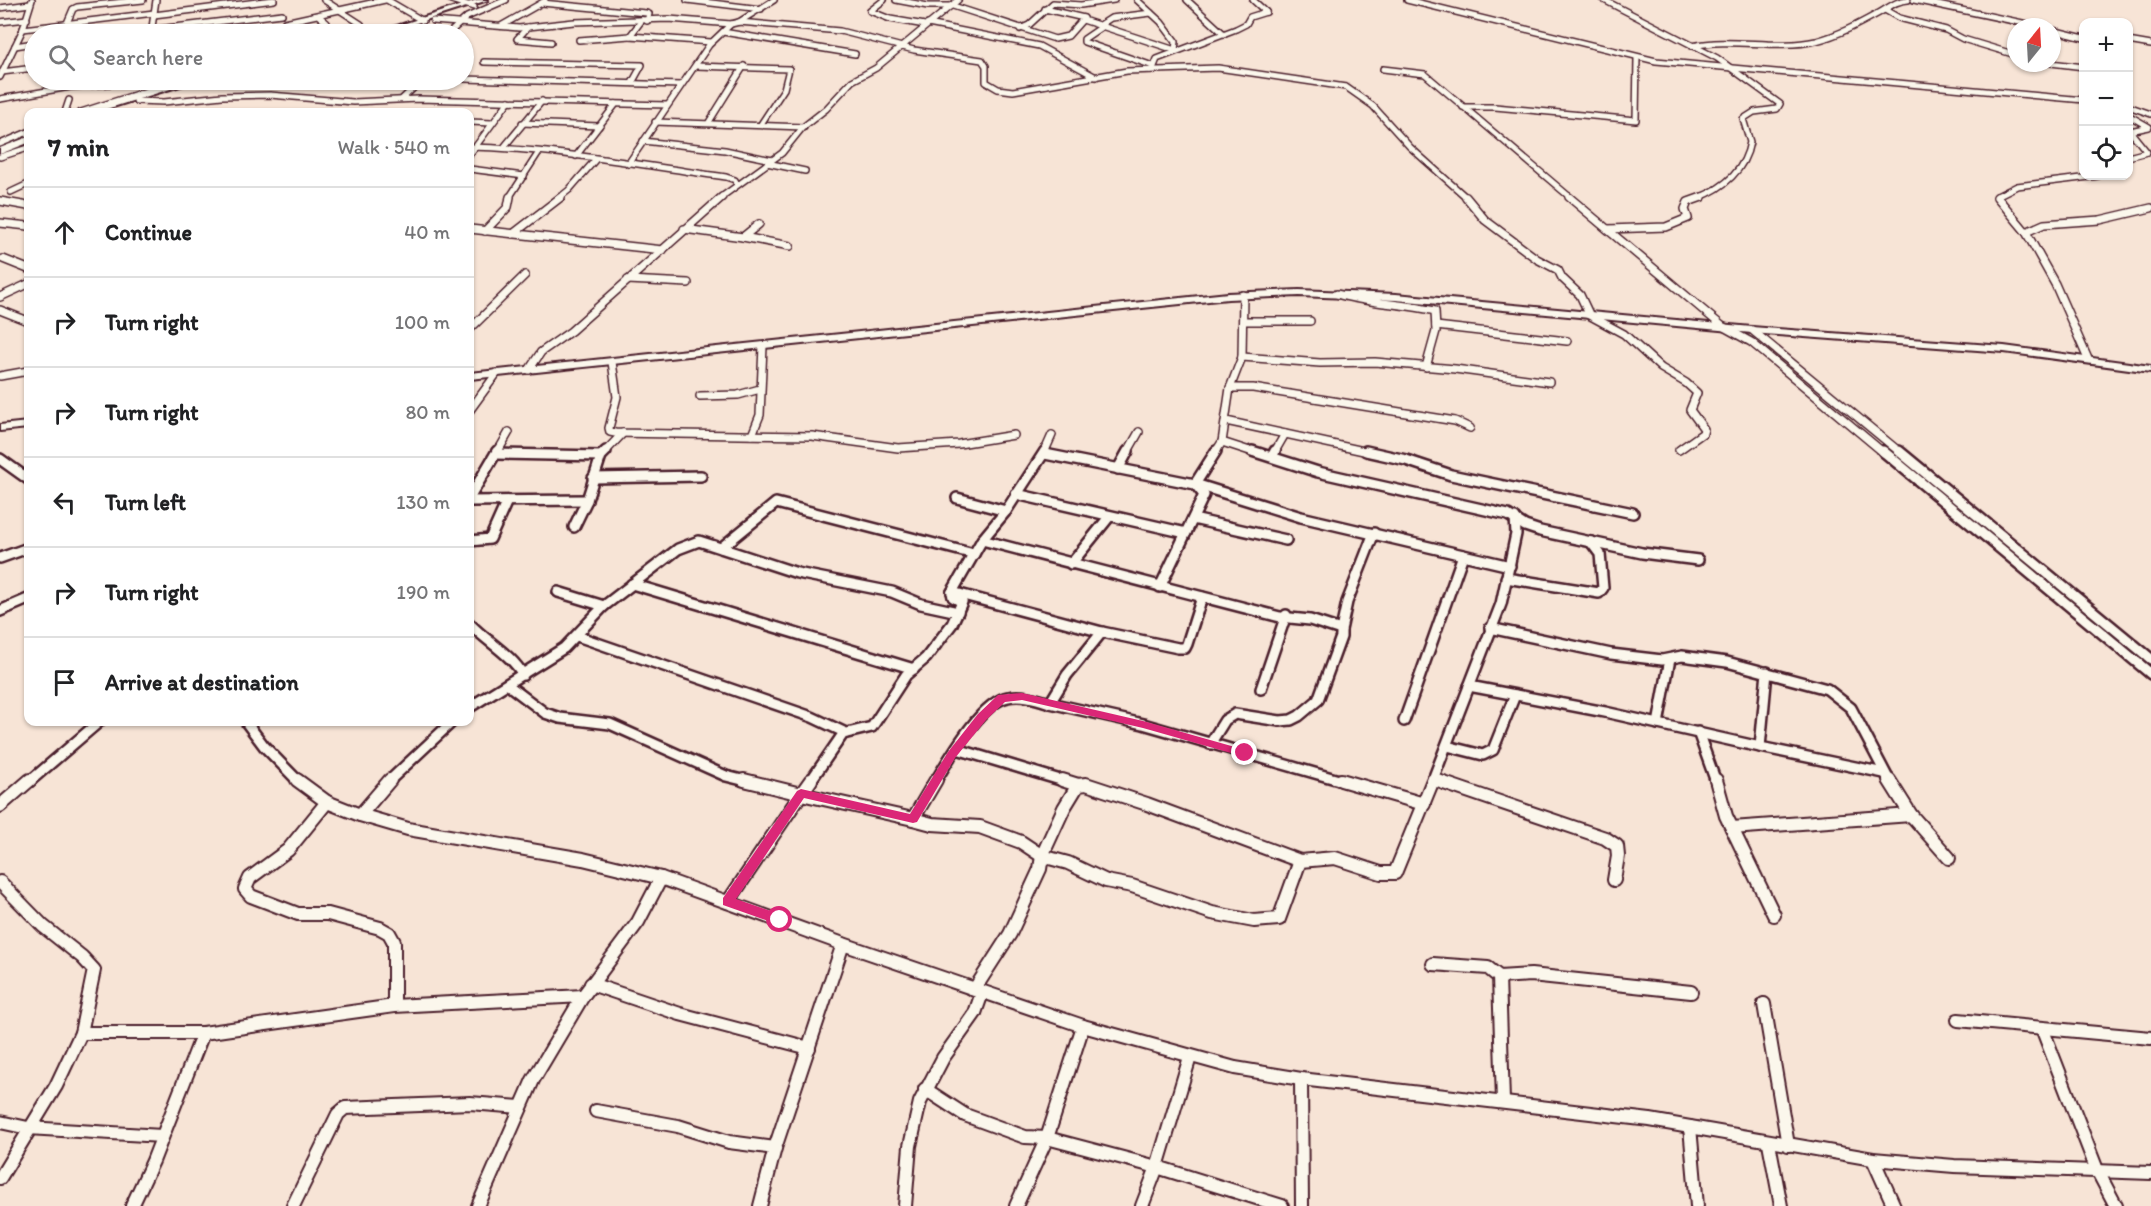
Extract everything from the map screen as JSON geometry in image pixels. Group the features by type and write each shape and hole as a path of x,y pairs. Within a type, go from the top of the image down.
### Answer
{"main road":[{"path":"423,24 484,0"},
{"path":"412,24 491,0"},
{"path":"103,108 162,90"},
{"path":"114,108 172,90"},
{"path":"0,145 24,137"},
{"path":"0,152 24,138"},
{"path":"474,376 1243,295 1337,294 1588,314 1605,319 2004,349 2151,369"},
{"path":"0,428 24,425"}],"street":[{"path":"0,8 42,0"},
{"path":"67,23 74,8 143,0"},
{"path":"152,24 156,0"},
{"path":"60,24 274,0 286,17 285,22 341,12 386,0 423,21"},
{"path":"324,0 362,24"},
{"path":"451,0 471,6"},
{"path":"460,24 467,17 506,0"},
{"path":"582,6 594,0"},
{"path":"687,0 761,9"},
{"path":"474,25 528,27 574,22 669,19 731,24 739,22 774,0"},
{"path":"884,0 870,11 899,21 971,31 1039,46 1096,77"},
{"path":"896,0 928,6 951,6 1042,36 1064,38 1083,20"},
{"path":"529,370 541,352 571,331 684,229 737,184 782,153 804,126 826,109 852,81 873,70 958,0"},
{"path":"1019,29 1028,26 1045,9 1057,2 1067,1 1081,5 1114,0"},
{"path":"1137,0 1176,42 1175,50"},
{"path":"1187,0 1224,34"},
{"path":"1153,69 1156,59 1175,50 1224,34 1242,26 1250,17 1266,12 1253,0"},
{"path":"1407,0 1637,58 2079,100"},
{"path":"1604,0 1717,58 1780,104 1777,109 1754,112 1743,118 1749,131 1750,142 1747,152 1737,166 1734,177 1714,192 1688,202 1685,206 1688,218 1666,227 1608,229"},
{"path":"1692,46 1715,42 1804,43 1832,37 1885,10 1888,5 1896,1 1908,0"},
{"path":"1914,0 2007,20"},
{"path":"25,24 31,2"},
{"path":"501,26 545,2 650,14 630,36"},
{"path":"1045,9 1078,15 1084,18 1083,20 1175,50"},
{"path":"1885,10 1899,18 1946,30 1963,39 2007,52"},
{"path":"1148,12 1108,19 1084,39 1084,42 1103,47 1153,69"},
{"path":"209,24 282,14"},
{"path":"320,16 327,24"},
{"path":"0,22 27,19"},
{"path":"971,31 990,19"},
{"path":"433,21 452,24"},
{"path":"739,22 840,31 901,46 982,60 986,64 986,82 992,87 1005,91 1066,84 1096,77 1153,69 1226,68 1346,87 1373,106 1410,147 1461,190 1485,220 1537,259 1558,270 1562,278 1580,296 1588,314"},
{"path":"628,164 711,42 731,24"},
{"path":"528,27 517,39 551,42"},
{"path":"1,74 23,29"},
{"path":"723,32 855,54"},
{"path":"2061,32 2079,37"},
{"path":"579,40 630,36 711,42"},
{"path":"2133,42 2151,45"},
{"path":"15,46 24,45"},
{"path":"0,54 13,52"},
{"path":"1463,107 1495,107 1636,120 1638,92 1635,66 1637,58"},
{"path":"484,62 642,65 632,83"},
{"path":"2061,64 2079,66"},
{"path":"696,66 782,68 790,71 784,89 761,124"},
{"path":"709,122 744,66"},
{"path":"1383,69 1425,74 1722,326 1751,342 2151,674"},
{"path":"1,74 24,70"},
{"path":"474,79 681,86"},
{"path":"0,99 52,90"},
{"path":"94,108 150,90"},
{"path":"402,99 411,90"},
{"path":"136,101 164,102 244,95 293,96 353,102 402,99 509,100 666,105"},
{"path":"66,108 69,100"},
{"path":"474,145 509,100"},
{"path":"504,147 542,101"},
{"path":"576,156 616,104"},
{"path":"2133,108 2151,114"},
{"path":"2133,118 2149,127 2133,130"},
{"path":"474,122 492,123"},
{"path":"655,122 804,126"},
{"path":"522,123 599,126"},
{"path":"2133,135 2147,152 2133,156"},
{"path":"642,141 725,150 805,171"},
{"path":"474,147 504,147 576,156 731,178 737,184"},
{"path":"0,157 24,149"},
{"path":"485,231 508,207 510,195 539,152"},
{"path":"513,234 568,190 596,159"},
{"path":"474,170 524,176"},
{"path":"2079,178 2043,181 2002,192 1997,196 2026,232 2055,284 2088,359"},
{"path":"11,192 24,186"},
{"path":"0,201 24,205"},
{"path":"2026,232 2037,224 2055,220 2089,221 2151,208"},
{"path":"0,223 24,226"},
{"path":"743,237 759,224"},
{"path":"684,229 790,246"},
{"path":"474,230 663,250"},
{"path":"3,258 24,267"},
{"path":"474,325 525,275"},
{"path":"628,280 688,284"},
{"path":"0,297 24,286"},
{"path":"1337,294 1359,301 1395,302 1428,308 1436,313 1436,326 1426,367"},
{"path":"1195,484 1222,442 1230,388 1242,357 1240,341 1243,295"},
{"path":"0,310 24,319"},
{"path":"1605,319 1647,353 1660,368 1686,383 1697,393 1690,410 1704,429 1679,450"},
{"path":"1243,321 1310,321"},
{"path":"1436,326 1567,341"},
{"path":"1752,330 2151,658"},
{"path":"752,435 760,415 763,346"},
{"path":"1242,357 1320,363 1357,361 1549,382"},
{"path":"612,362 617,397 610,430 623,433 812,436 871,446 922,448 1014,435"},
{"path":"1788,373 1803,370"},
{"path":"0,376 24,372"},
{"path":"474,405 497,373"},
{"path":"1230,388 1253,388 1444,419 1460,422 1470,428"},
{"path":"700,396 738,395 760,389"},
{"path":"1226,421 1406,460 1451,475 1633,513"},
{"path":"474,492 509,432"},
{"path":"1118,469 1139,432"},
{"path":"574,527 587,500 601,456 623,433"},
{"path":"1272,458 1286,434"},
{"path":"728,902 841,736 872,727 906,675 933,650 952,624 962,602 953,597 952,592 982,540 1006,511 1045,454 1052,435"},
{"path":"1222,442 1318,472 1515,518 1526,526 1540,531 1642,552 1698,560"},
{"path":"496,454 601,456"},
{"path":"1045,454 1195,484 1272,509 1510,566"},
{"path":"0,459 24,476"},
{"path":"593,478 701,476"},
{"path":"1160,587 1204,495 1195,484"},
{"path":"1016,494 1186,533"},
{"path":"957,498 1006,511"},
{"path":"474,499 587,500"},
{"path":"474,541 490,539 507,501"},
{"path":"721,548 776,502 974,554"},
{"path":"1071,564 1109,517"},
{"path":"957,749 1078,785 1086,784 1147,804 1300,861 1335,858 1381,873 1395,873 1434,780 1501,604 1516,534 1515,518"},
{"path":"1193,519 1286,540"},
{"path":"1210,744 1225,720 1235,714 1268,720 1291,720 1318,700 1341,637 1347,602 1374,533"},
{"path":"982,540 1160,587 1280,617 1286,615 1341,630"},
{"path":"474,705 564,648 604,606 678,549 699,541 797,573 892,592 921,604 958,612"},
{"path":"1506,578 1587,593 1599,593 1603,588 1600,554 1591,542"},
{"path":"0,558 24,549"},
{"path":"1404,721 1463,555"},
{"path":"632,585 914,669"},
{"path":"558,592 604,606"},
{"path":"952,592 1102,632 1185,648 1202,597"},
{"path":"0,611 24,601"},
{"path":"1261,689 1286,615"},
{"path":"474,628 498,651 512,658 523,675"},
{"path":"1490,628 1611,654 1662,660 1677,656 1692,656 1767,672 1827,689 1851,708 1884,773 1911,815 1949,858"},
{"path":"1050,703 1067,675 1102,632"},
{"path":"577,636 812,717 846,733"},
{"path":"1658,724 1670,659"},
{"path":"1760,747 1767,672"},
{"path":"508,685 543,712 610,724 726,776 932,824 980,827 1021,842 1042,856 1068,863 1106,881 1132,886 1233,918 1273,921 1279,918 1300,861"},
{"path":"1469,686 1698,732 1884,773"},
{"path":"1447,746 1483,755 1493,750 1515,695"},
{"path":"913,819 934,781 982,717 1002,698 1022,696 1143,724 1424,804"},
{"path":"0,806 94,726"},
{"path":"249,726 285,770 327,802 360,815 408,829 583,859 661,878 978,991 1190,1058 1301,1079 1503,1101 1690,1127 1769,1143 1873,1159 1975,1167 2151,1173"},
{"path":"360,815 390,780 448,726"},
{"path":"1698,732 1732,828 1774,915"},
{"path":"1434,780 1605,838 1617,846 1618,856 1614,880"},
{"path":"905,1206 912,1128 925,1089 955,1039 973,1018 978,991 1010,934 1040,869 1042,856 1064,808 1078,785"},
{"path":"327,802 288,850 250,878 246,889 251,896 298,914 328,914 380,928 389,933 394,942 394,1006"},
{"path":"1732,828 1911,815"},
{"path":"478,1206 520,1107 583,996 638,922 661,878"},
{"path":"0,882 32,916 59,940 90,962 94,970 81,1033 56,1086 28,1128 0,1178"},
{"path":"760,1206 775,1148 843,944"},
{"path":"1433,964 1488,968 1499,977 1530,975 1690,993"},
{"path":"1499,977 1503,1101"},
{"path":"591,984 680,1014 809,1048"},
{"path":"81,1033 203,1033 394,1006 583,996"},
{"path":"1764,1004 1788,1145"},
{"path":"1958,1020 2151,1038"},
{"path":"1016,1206 1047,1138 1083,1026"},
{"path":"2042,1028 2097,1170 2116,1206"},
{"path":"132,1206 153,1161 203,1033"},
{"path":"1142,1206 1157,1167 1190,1058"},
{"path":"1301,1079 1302,1206"},
{"path":"925,1089 965,1115 1025,1137 1047,1138 1157,1167 1282,1206"},
{"path":"293,1206 338,1114 345,1108 470,1103 520,1107"},
{"path":"596,1111 678,1126 729,1142 775,1148"},
{"path":"0,1122 28,1128 162,1136"},
{"path":"1690,1127 1697,1206"},
{"path":"1769,1143 1781,1206"},
{"path":"1873,1159 1894,1206"}],"route":[{"path":"780,920 728,902 801,794 913,819 951,755 996,701 1002,698 1022,696 1083,712 1143,724 1245,753"}]}
